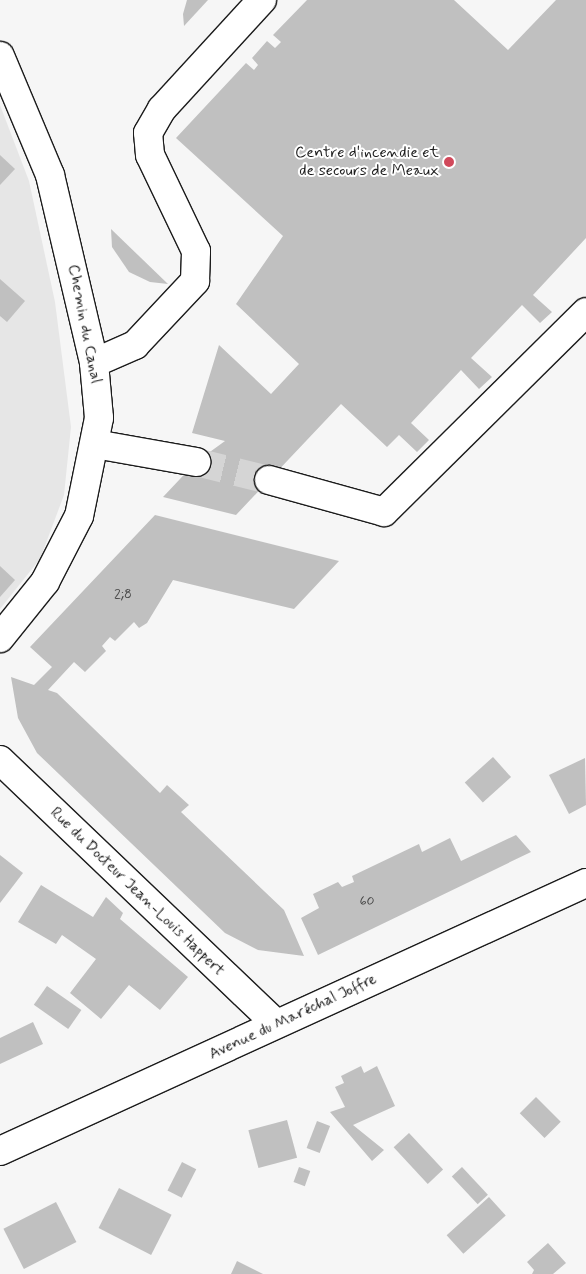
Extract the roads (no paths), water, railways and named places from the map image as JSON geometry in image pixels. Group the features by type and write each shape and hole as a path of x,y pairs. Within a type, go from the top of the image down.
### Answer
{"street":[{"path":"94,363 135,345 195,281 196,251 150,155 148,133 162,109 262,0"},
{"name":"Chemin du Canal","path":"0,56 50,175 94,363 99,418 79,516 45,582 0,638"},
{"path":"268,480 384,512 586,312"},
{"path":"95,444 196,462"},
{"name":"Rue du Docteur Jean-Louis Happert","path":"0,760 275,1023"},
{"name":"Avenue du Maréchal Joffre","path":"0,1151 275,1023 586,883"}],"tunnel":[{"path":"196,462 269,480"}],"place":[{"name":"Centre d'incendie et de secours de Meaux","path":"449,162"}]}
